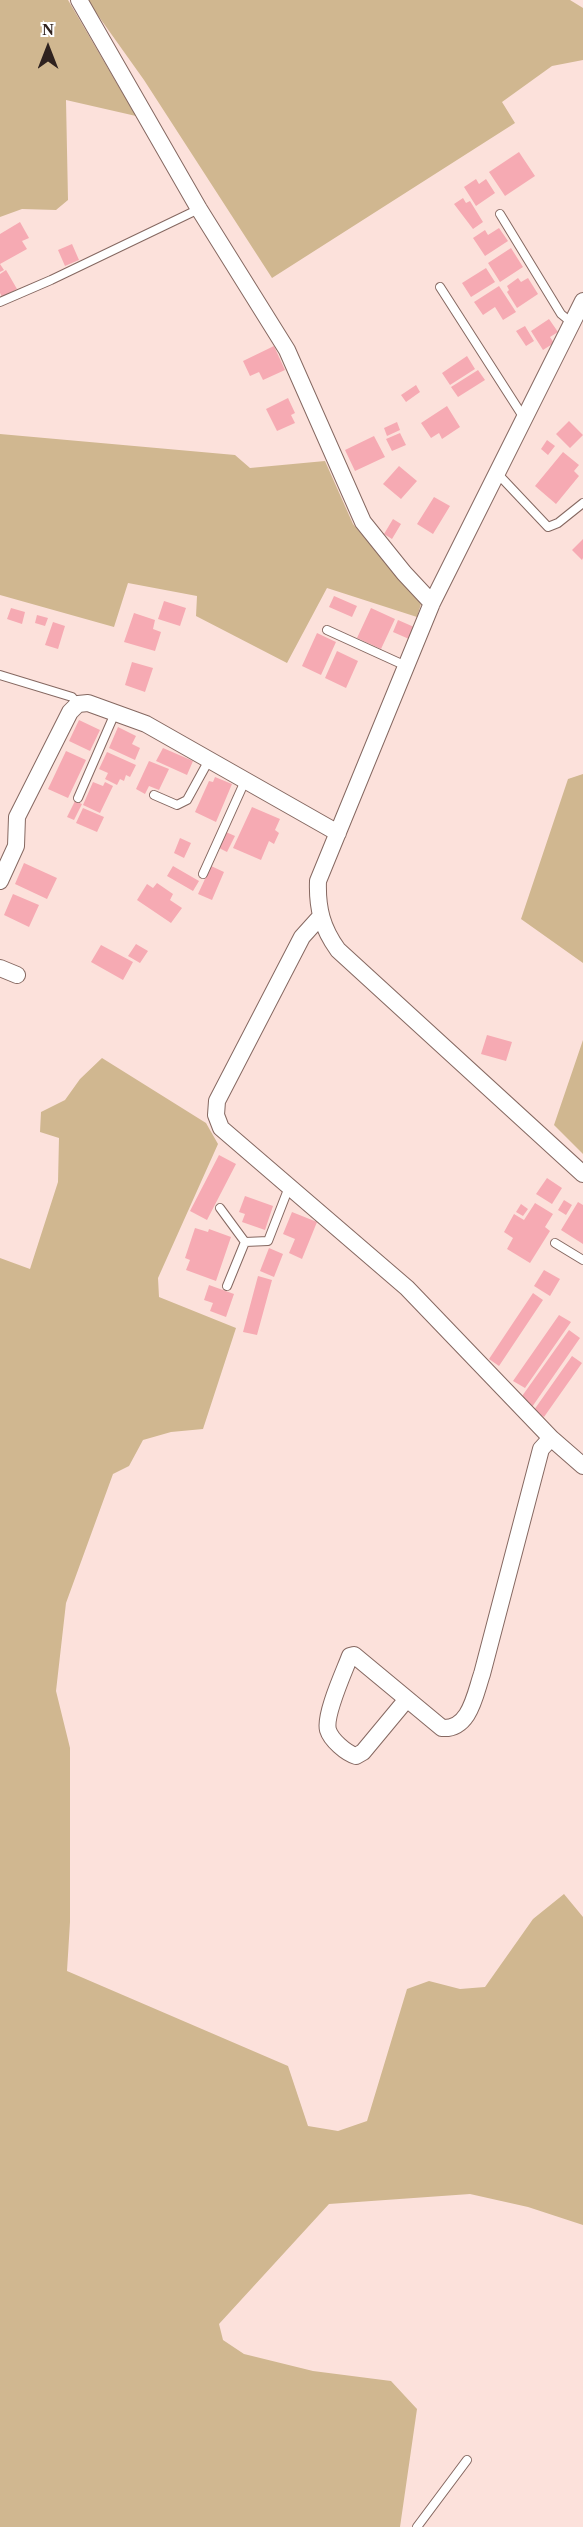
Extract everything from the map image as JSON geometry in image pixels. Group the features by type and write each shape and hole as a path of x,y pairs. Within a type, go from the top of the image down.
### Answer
{"street":[{"path":"79,0 199,209 287,350 363,522 404,573 432,603"},
{"path":"583,301 432,603 318,881 320,917 328,936 338,950 546,1137 583,1174"},
{"path":"0,880 16,846 17,817 70,712 78,704 88,703 146,724 338,833"},
{"path":"0,839 16,846"},
{"path":"320,917 302,937 217,1101 216,1115 221,1128 407,1288 551,1438 583,1466"},
{"path":"0,968 17,975"},
{"path":"407,1699 363,1752 356,1756 349,1754 334,1739 328,1729 329,1715 350,1656 354,1654 442,1728 455,1727 463,1720 472,1705 541,1449 551,1438"}],"lane":[{"path":"0,302 199,209"},
{"path":"500,214 561,314 572,323"},
{"path":"440,287 524,418"},
{"path":"497,472 548,527 558,523 583,503"},
{"path":"327,630 406,666"},
{"path":"0,675 72,697 78,704"},
{"path":"78,798 115,713"},
{"path":"154,795 177,805 187,800 209,760"},
{"path":"202,874 245,781"},
{"path":"245,1242 267,1241 290,1187"},
{"path":"220,1208 245,1242"},
{"path":"227,1286 245,1242"},
{"path":"555,1243 583,1260"},
{"path":"417,2527 466,2460"}],"shaded area":[{"path":"0,0 68,0 136,116 66,100 68,200 56,210 22,209 0,217"},
{"path":"87,0 570,0 583,8 583,60 552,66 502,102 515,123 272,278 144,80"},
{"path":"0,434 235,455 250,468 325,461 353,524 421,604 417,617 327,588 287,663 196,616 197,596 128,583 114,627 0,595"},
{"path":"583,774 583,963 521,919 568,779"},
{"path":"583,1040 583,1154 554,1125"},
{"path":"102,1058 206,1123 218,1144 158,1278 159,1297 236,1328 203,1429 171,1432 143,1440 129,1466 113,1474 66,1603 56,1691 70,1748 70,1922 67,1971 288,2066 308,2126 338,2131 367,2121 407,1989 429,1981 460,1989 485,1987 533,1919 564,1894 583,1917 583,2225 528,2207 470,2194 329,2204 219,2324 223,2340 244,2354 313,2371 391,2381 417,2409 400,2527 0,2527 0,1258 30,1269 58,1182 59,1138 40,1132 41,1112 65,1100 80,1079"}],"building":[{"path":"519,152 535,176 505,196 489,172"},
{"path":"476,179 479,184 486,179 495,193 476,206 464,187"},
{"path":"463,198 466,203 470,201 483,222 473,229 454,204"},
{"path":"20,222 29,238 22,241 27,249 0,264 0,234"},
{"path":"499,228 508,241 485,256 473,238 485,230 488,235"},
{"path":"72,244 79,260 65,266 58,250"},
{"path":"511,248 523,267 500,282 488,263"},
{"path":"486,268 495,282 471,297 462,283"},
{"path":"6,270 17,289 2,297 0,274"},
{"path":"518,278 521,282 528,278 538,294 517,308 507,292 509,290 507,286"},
{"path":"499,286 516,312 503,320 495,307 483,315 474,302"},
{"path":"549,319 558,332 550,337 554,343 543,350 531,331"},
{"path":"525,326 534,341 526,346 516,331"},
{"path":"274,346 285,370 263,380 259,372 250,376 243,361"},
{"path":"467,356 475,369 450,385 442,373"},
{"path":"478,370 485,380 458,397 451,387"},
{"path":"416,385 420,392 406,402 401,395"},
{"path":"288,398 295,413 291,415 295,423 277,431 266,409"},
{"path":"447,406 460,427 442,439 439,433 431,438 421,423"},
{"path":"569,421 583,435 570,448 556,434"},
{"path":"397,422 400,430 387,436 384,428"},
{"path":"400,433 406,445 392,451 386,439"},
{"path":"374,436 385,457 355,471 345,450"},
{"path":"547,440 555,446 548,455 541,449"},
{"path":"563,452 579,465 574,471 579,476 556,504 535,486"},
{"path":"399,466 417,481 401,499 383,484"},
{"path":"434,497 450,506 433,534 417,524"},
{"path":"393,519 401,524 392,539 384,534"},
{"path":"583,539 583,558 582,560 572,550"},
{"path":"334,596 357,606 352,617 329,607"},
{"path":"164,601 186,608 180,626 158,619"},
{"path":"11,608 25,612 22,624 7,619"},
{"path":"371,608 395,619 381,649 357,638"},
{"path":"134,613 155,620 153,629 161,632 155,651 124,642"},
{"path":"37,615 48,618 45,626 35,623"},
{"path":"398,620 414,627 409,639 393,632"},
{"path":"53,622 65,626 58,649 45,645"},
{"path":"317,633 336,642 321,675 302,666"},
{"path":"337,651 358,661 346,688 325,678"},
{"path":"132,662 153,668 145,692 125,685"},
{"path":"79,720 100,730 90,751 69,741"},
{"path":"118,727 136,736 132,744 140,748 135,760 109,748"},
{"path":"163,748 193,761 187,775 156,761"},
{"path":"66,751 86,760 68,798 48,789"},
{"path":"107,752 136,765 130,777 126,775 124,781 120,779 117,785 105,779 108,773 99,769"},
{"path":"149,761 169,769 159,790 149,786 145,794 136,789"},
{"path":"215,777 232,784 216,822 195,812 209,781 213,782"},
{"path":"93,782 103,786 105,782 113,786 100,813 83,805"},
{"path":"75,801 82,804 74,820 67,817"},
{"path":"252,807 280,819 275,830 279,833 274,844 269,841 261,860 233,848"},
{"path":"83,808 104,817 97,832 76,823"},
{"path":"226,832 235,836 227,852 219,848"},
{"path":"180,838 191,843 184,858 174,853"},
{"path":"24,863 57,878 47,899 15,884"},
{"path":"173,866 199,881 193,891 167,876"},
{"path":"211,866 224,872 212,900 198,894"},
{"path":"157,883 173,894 170,900 182,908 171,923 137,900 147,884 153,888"},
{"path":"13,894 39,905 29,927 4,915"},
{"path":"136,944 148,951 140,963 128,956"},
{"path":"101,945 133,962 123,980 91,962"},
{"path":"487,1035 512,1042 506,1061 481,1054"},
{"path":"219,1155 236,1164 207,1220 190,1211"},
{"path":"547,1178 562,1188 552,1204 536,1194"},
{"path":"245,1196 273,1206 265,1230 242,1222 245,1214 239,1212"},
{"path":"564,1200 572,1205 566,1215 558,1210"},
{"path":"578,1202 583,1205 583,1244 561,1230"},
{"path":"535,1203 553,1214 545,1227 550,1231 530,1263 507,1249 513,1238 504,1232 514,1214 524,1220"},
{"path":"521,1204 528,1209 523,1216 516,1212"},
{"path":"292,1212 317,1222 302,1259 289,1253 295,1239 283,1234"},
{"path":"195,1228 208,1232 209,1229 231,1237 216,1281 186,1270 190,1260 185,1258"},
{"path":"269,1248 283,1254 274,1277 260,1271"},
{"path":"544,1270 560,1279 550,1296 534,1286"},
{"path":"258,1276 272,1280 257,1335 243,1332"},
{"path":"209,1285 234,1294 226,1317 210,1311 213,1303 204,1300"},
{"path":"533,1293 543,1300 499,1366 489,1359"},
{"path":"559,1315 571,1322 525,1388 513,1381"},
{"path":"569,1330 580,1338 532,1407 520,1399"},
{"path":"572,1356 582,1363 544,1417 534,1410"}]}
